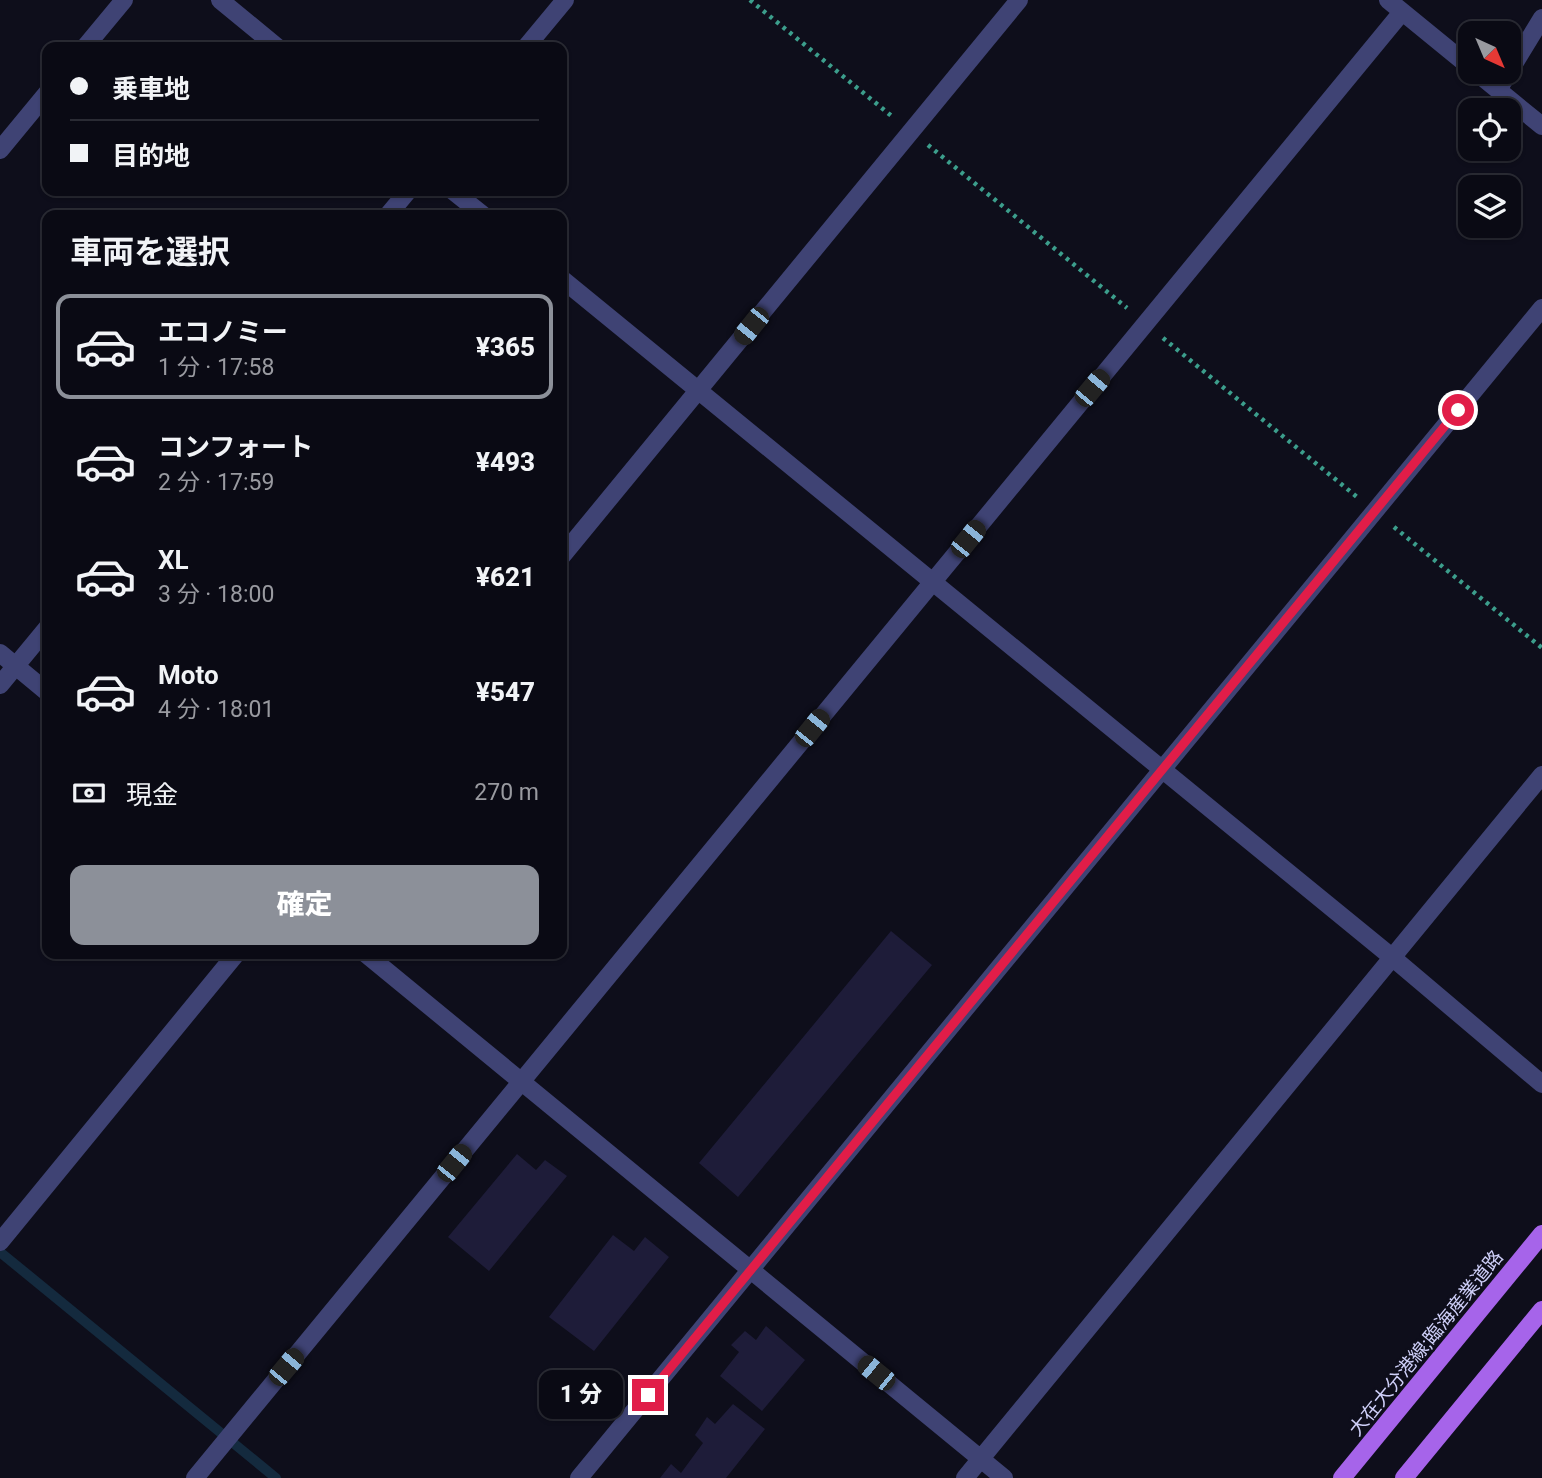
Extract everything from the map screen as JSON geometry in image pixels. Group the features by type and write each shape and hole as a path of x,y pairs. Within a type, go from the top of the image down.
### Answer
{"main road":[{"name":"大在大分港線;臨海産業道路","path":"1342,1478 1542,1234"},
{"path":"1404,1478 1542,1310"}],"street":[{"path":"89,42 124,0"},
{"path":"220,0 271,42"},
{"path":"530,42 565,0"},
{"path":"567,550 1018,0"},
{"path":"195,1478 932,582 1395,6 1458,57"},
{"path":"1498,90 1542,18"},
{"path":"1491,84 1542,126"},
{"path":"0,150 42,99"},
{"path":"391,210 404,196"},
{"path":"459,196 477,210"},
{"path":"567,283 1392,958 1542,1084"},
{"path":"579,1478 1542,309"},
{"path":"0,685 42,634"},
{"path":"0,653 42,688"},
{"path":"965,1478 1542,775"},
{"path":"2,1239 232,959"},
{"path":"372,959 1004,1478"}],"building":[{"path":"891,931 932,965 738,1197 699,1163"},
{"path":"517,1154 536,1170 545,1160 567,1176 489,1271 448,1237"},
{"path":"613,1235 634,1251 645,1237 669,1257 594,1351 549,1317"},
{"path":"766,1326 805,1360 762,1411 720,1376 739,1352 731,1345 745,1331 756,1340"},
{"path":"733,1404 765,1429 726,1478 660,1478 671,1464 681,1473 703,1443 695,1435 707,1417 715,1424"}],"waterway":[{"path":"0,1252 276,1478"}],"route":[{"path":"648,1395 1458,410"}]}
